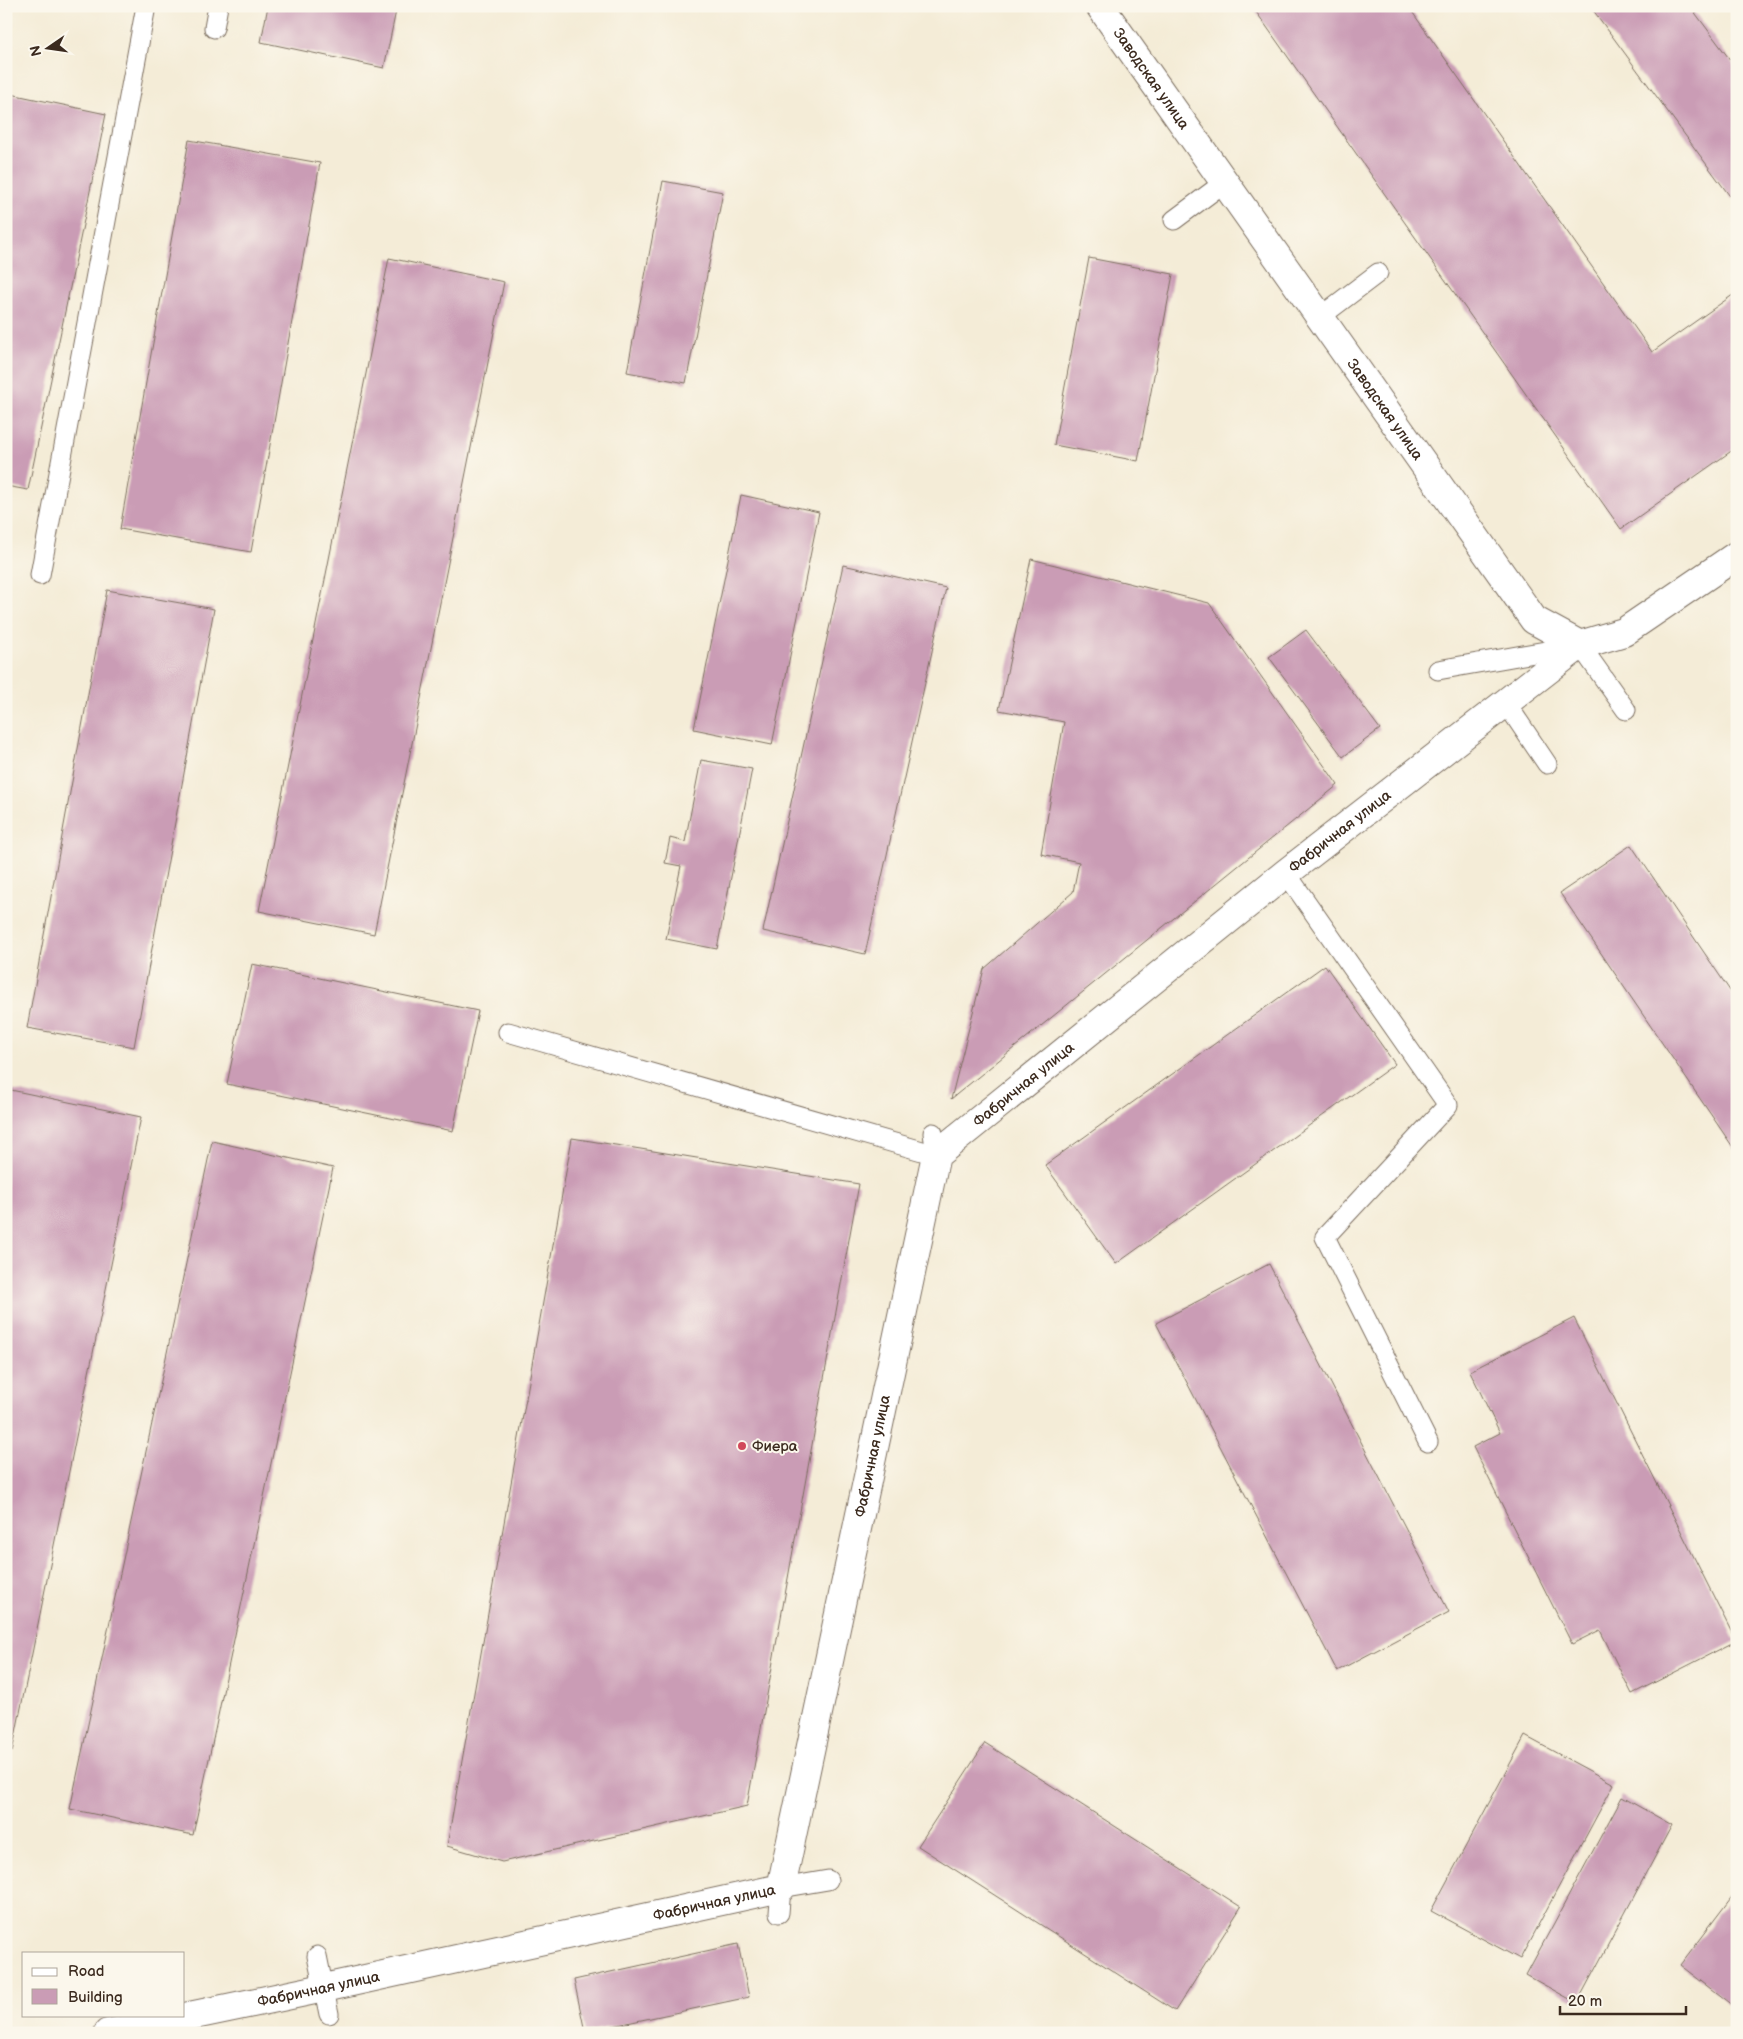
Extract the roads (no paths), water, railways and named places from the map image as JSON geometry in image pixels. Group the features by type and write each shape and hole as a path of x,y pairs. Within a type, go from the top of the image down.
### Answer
{"street":[{"name":"Заводская улица","path":"1100,6 1534,620 1580,645"},
{"path":"1580,645 1624,632 1737,555"},
{"name":"Фабричная улица","path":"108,2033 327,2001 780,1900 934,1144 1580,645"}],"lane":[{"path":"40,574 146,6"},
{"path":"214,28 218,6"},
{"path":"1174,220 1225,182"},
{"path":"1320,317 1378,273"},
{"path":"1438,670 1580,645 1626,710"},
{"path":"1506,703 1547,764"},
{"path":"1286,873 1448,1104 1325,1237 1428,1442"},
{"path":"508,1032 934,1144"},
{"path":"780,1900 828,1880"},
{"path":"317,1956 327,2001"}],"place":[{"name":"Фиера","path":"742,1446"}]}
